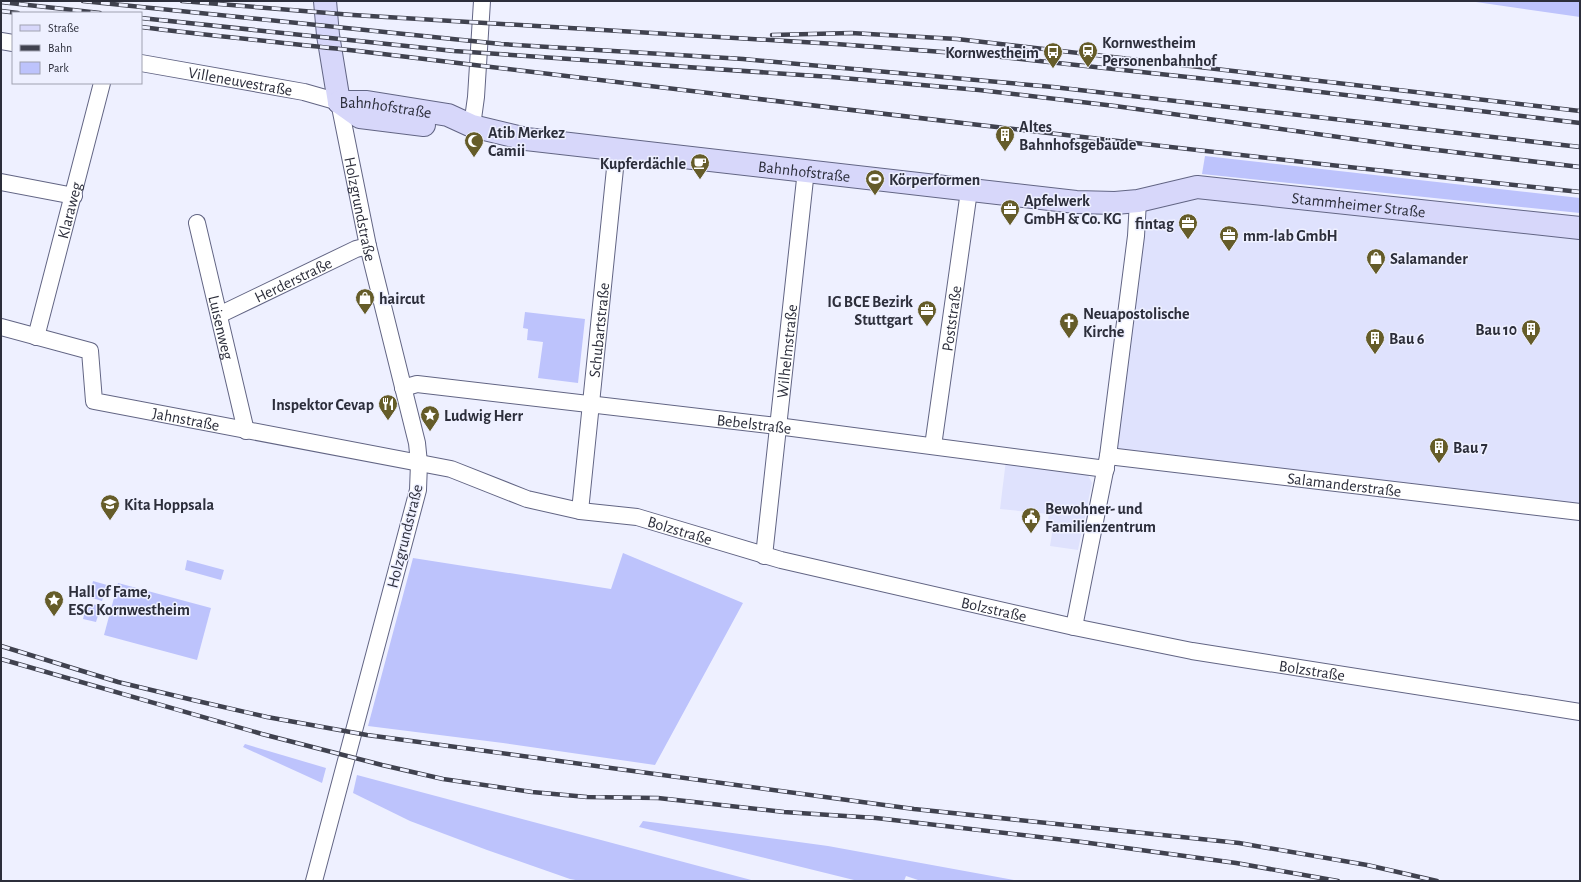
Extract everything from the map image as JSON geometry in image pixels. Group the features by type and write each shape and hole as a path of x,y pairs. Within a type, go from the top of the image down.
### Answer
{"main road":[{"name":"Holzgrundstraße","path":"325,1 339,102"},
{"name":"Bahnhofstraße","path":"339,102 360,117 447,128 472,126 526,139 1092,204 1138,200"},
{"name":"Stammheimer Straße","path":"1138,200 1197,187 1580,228"}],"street":[{"path":"472,126 476,97 482,1"},
{"path":"1,41 12,43"},
{"name":"Villeneuvestraße","path":"142,63 304,92 339,102"},
{"path":"304,92 323,85 334,70"},
{"name":"Klaraweg","path":"36,337 74,196 102,84"},
{"name":"Holzgrundstraße","path":"314,881 418,490 419,463 417,443 368,246 339,102"},
{"name":"Schubartstraße","path":"580,511 617,149"},
{"name":"Wilhelmstraße","path":"764,556 806,170"},
{"path":"1,182 74,196"},
{"name":"Poststraße","path":"933,446 969,191"},
{"path":"1074,627 1086,558 1107,463 1136,236 1138,200"},
{"name":"Luisenweg","path":"197,223 246,431"},
{"name":"Herderstraße","path":"219,315 356,249 368,246"},
{"name":"Jahnstraße","path":"1,328 90,351 94,401 419,463"},
{"name":"Bebelstraße","path":"403,388 417,384 777,426 933,446 1107,463"},
{"name":"Bolzstraße","path":"419,463 452,469 527,499 580,511 637,517 764,556 1074,627 1192,651 1580,712"},
{"name":"Salamanderstraße","path":"1107,463 1580,512"}],"shaded area":[{"path":"1197,191 1580,236 1580,509 1105,454 1144,198"},
{"path":"1006,460 1088,475 1092,483 1078,550 1050,546 1053,527 1047,527 1049,514 1000,509"}],"green space":[{"path":"1469,1 1580,1 1580,17"},
{"path":"1205,156 1580,198 1580,213 1202,174"},
{"path":"525,312 585,319 578,383 538,378 543,342 527,340 528,329 523,328"},
{"path":"623,553 743,603 655,765 503,743 368,726 413,558 611,589"},
{"path":"187,560 224,570 221,580 185,570"},
{"path":"93,581 107,585 102,601 89,597"},
{"path":"118,583 211,608 197,660 104,635"},
{"path":"87,603 101,606 96,622 83,619"},
{"path":"245,744 326,768 322,783 243,747"},
{"path":"357,775 755,881 581,881 570,879 410,821 353,793"},
{"path":"643,821 828,846 1019,881 921,881 906,876 904,881 858,881 639,827"}],"railway":[{"path":"83,1 501,44 743,59 1053,87 1580,147"},
{"path":"182,1 353,15 836,44 983,55 1262,85 1580,123"},
{"path":"1,2 91,12"},
{"path":"1,11 12,12"},
{"path":"142,18 454,51 831,77 979,90 1115,106 1411,147 1580,167"},
{"path":"142,27 358,51 1121,141 1580,192"},
{"path":"772,35 851,33 957,39 1580,111"},
{"path":"1,646 118,682 267,717 367,735 914,809 1239,843 1367,865 1437,881"},
{"path":"1,659 262,734 443,779 532,792 587,797 658,798 784,812 876,818 1082,842 1236,863 1338,881"}],"place":[{"name":"Kornwestheim Personenbahnhof","path":"1088,68"},
{"name":"Kornwestheim","path":"1053,69"},
{"name":"Altes Bahnhofsgebäude","path":"1005,152"},
{"name":"Atib Merkez Camii","path":"474,158"},
{"name":"Kupferdächle","path":"700,180"},
{"name":"Körperformen","path":"875,196"},
{"name":"Apfelwerk GmbH & Co. KG","path":"1010,226"},
{"name":"fintag","path":"1188,240"},
{"name":"mm-lab GmbH","path":"1229,252"},
{"name":"Salamander","path":"1376,275"},
{"name":"haircut","path":"365,315"},
{"name":"IG BCE Bezirk Stuttgart","path":"927,327"},
{"name":"Neuapostolische Kirche","path":"1069,339"},
{"name":"Bau 10","path":"1531,346"},
{"name":"Bau 6","path":"1375,355"},
{"name":"Inspektor Cevap","path":"388,421"},
{"name":"Ludwig Herr","path":"430,432"},
{"name":"Bau 7","path":"1439,464"},
{"name":"Kita Hoppsala","path":"110,521"},
{"name":"Bewohner- und Familienzentrum","path":"1031,534"},
{"name":"Hall of Fame, ESG Kornwestheim","path":"54,617"}]}
